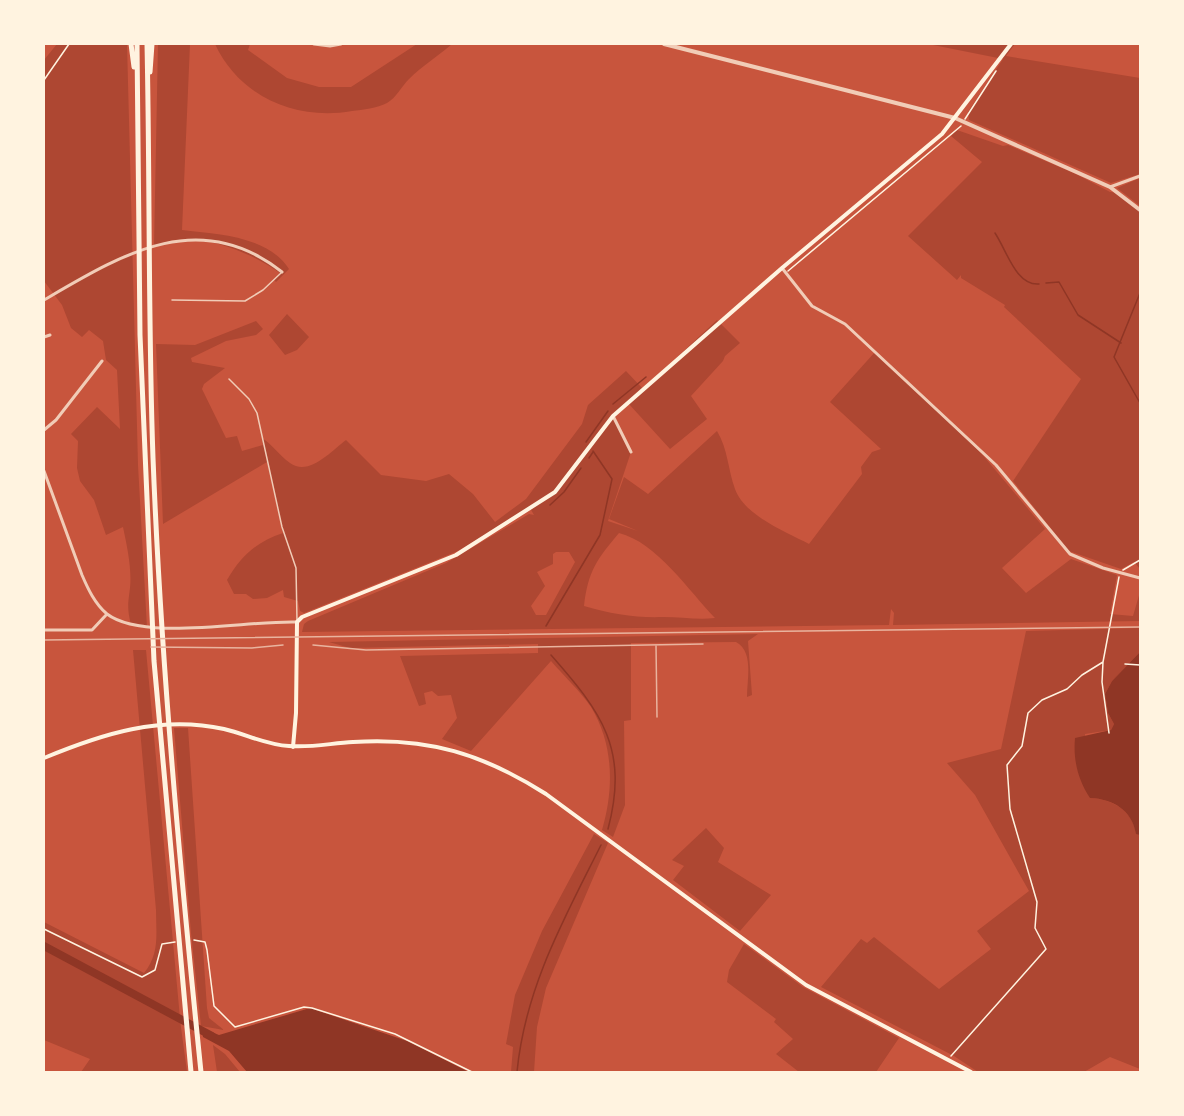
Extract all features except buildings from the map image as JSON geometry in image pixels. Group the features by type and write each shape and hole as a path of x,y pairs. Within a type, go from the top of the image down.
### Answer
{"highway":[{"path":"131,44 137,80"},
{"path":"137,44 139,277 154,661 190,1072"},
{"path":"147,44 153,451 161,615 186,930 201,1072"},
{"path":"148,82 152,44"}],"main road":[{"path":"293,747 297,713 297,622 308,615 456,555 547,499 562,486 613,416 782,268 926,149 955,118 1011,44"},
{"path":"44,758 110,732 169,724 226,729 267,742 293,747 353,742 420,744 465,752 502,767 546,794 807,985 971,1072"}],"street":[{"path":"314,44 330,46 341,44"},
{"path":"664,44 955,118 1110,188 1140,210"},
{"path":"1110,188 1140,176"},
{"path":"44,300 126,255 165,242 215,242 255,254 282,272"},
{"path":"782,268 812,306 845,324 996,465 1070,554 1140,578"},
{"path":"44,337 50,335"},
{"path":"44,430 56,420 102,361"},
{"path":"613,416 631,452"},
{"path":"44,471 85,581 106,614 121,622 147,628 297,622"},
{"path":"44,630 92,630 106,614"}],"lane":[{"path":"172,300 245,301 263,290 282,272"},
{"path":"229,379 249,399 257,413 282,527 296,568 297,622"}],"path":[{"path":"44,80 69,44"},
{"path":"786,273 960,128 972,103 991,82 998,68"},
{"path":"1108,733 1102,682 1103,662 1120,573 1140,560"},
{"path":"949,1059 1046,949 1035,928 1037,902 1012,820 1007,765 1022,746 1028,713 1042,700 1067,689 1082,675 1103,662"},
{"path":"1125,664 1140,665"},
{"path":"44,929 142,977 155,970 162,944 172,942"},
{"path":"192,940 205,942 214,1006 235,1027 304,1007 312,1008 394,1034 472,1072"}],"shaded area":[{"path":"57,44 127,44 138,465 147,628 131,625 128,606 130,565 123,527 106,535 94,500 80,481 77,468 78,441 71,434 97,407 120,429 117,370 106,360 103,341 89,330 82,337 71,328 62,305 44,281 44,60"},
{"path":"158,44 190,44 182,230 226,235 255,243 268,250 280,258 289,269 276,282 274,280 280,273 267,264 220,244 186,239 154,246"},
{"path":"215,44 250,44 248,50 287,78 319,87 351,87 417,44 452,44 414,74 387,103 365,109 331,113 290,108 254,91 225,62"},
{"path":"928,44 1015,44 1006,56 1140,78 1140,174 1111,183 969,120 968,112 1003,59"},
{"path":"957,130 1003,146 1008,145 1076,174 1110,192 1121,193 1140,208 1140,569 1134,562 1121,569 1069,551 1013,481 1081,379 1004,307 1005,305 961,278 961,275 957,280 908,236 982,162 951,136"},
{"path":"1140,178 1140,206 1117,188"},
{"path":"287,314 309,337 297,350 285,355 269,335"},
{"path":"717,320 740,343 725,356 691,396 707,419 670,449 628,403 613,416 631,452 608,521 638,531 609,519 624,477 648,494 717,431 740,499 767,522 809,544 862,474 861,467 872,452 881,449 830,402 875,352 981,453 1045,529 1002,568 1026,593 1071,559 1117,575 1110,614 1133,616 1140,592 1140,621 893,625 894,613 891,609 889,625 302,632 304,624 308,621 446,563 529,514 534,515 530,508 458,551 304,613 300,611 298,601 284,597 283,590 267,598 253,599 246,594 234,594 227,580 238,564 257,545 283,533 267,462 163,524 156,344 195,345 256,321 263,329 256,335 226,341 191,358 192,362 225,368 204,384 202,389 226,438 237,436 242,451 263,445 262,438 290,463 305,467 320,461 346,440 381,475 426,481 449,474 473,494 495,522 526,499 582,424 588,405 626,371 643,389","holes":["619,533 633,538 659,557 715,618 633,616 584,606 591,574 605,550","569,552 575,562 546,615 536,615 531,606 545,586 537,572 553,564 553,554"]},
{"path":"1140,628 1140,652 1112,681 1105,694 1108,713 1114,724 1111,730 1085,734 1090,798 1113,803 1120,807 1130,818 1136,833 1140,835 1140,1069 1110,1057 1084,1072 978,1072 954,1056 821,987 861,939 867,943 874,937 939,989 991,949 977,931 1029,891 975,795 947,763 1001,749 1026,631"},
{"path":"758,634 748,641 752,695 747,697 747,659 742,646 736,642 631,643 631,720 624,721 625,805 613,837 602,830 610,783 610,767 604,736 591,707 551,661 471,751 442,739 457,718 451,695 438,696 432,691 424,693 426,704 419,706 400,656 538,653 538,644 350,648 329,642"},
{"path":"133,650 146,650 180,1018 166,1011 180,1020 187,1072 81,1072 90,1059 44,1040 44,922 144,973 155,951 156,910"},
{"path":"1140,652 1140,835 1136,834 1130,818 1120,807 1090,798 1077,770 1075,738 1111,730 1114,724 1108,713 1105,694 1112,681"},
{"path":"174,728 188,728 207,1008 209,1018 224,1030 201,1026"},
{"path":"706,828 724,848 718,862 771,895 740,931 673,880 684,866 672,860"},
{"path":"594,834 608,843 546,988 537,1027 534,1072 511,1072 513,1047 506,1044 515,995 542,931"},
{"path":"744,944 803,987 899,1038 876,1072 799,1072 776,1054 793,1039 774,1022 776,1019 727,982 729,970"},
{"path":"310,1008 407,1041 469,1072 247,1072 229,1051 203,1037 202,1028 219,1035"},
{"path":"213,1045 225,1054 240,1072 217,1072"}],"waterway":[{"path":"995,233 1018,273 1031,283 1039,284"},
{"path":"1046,283 1059,282 1078,315 1121,343"},
{"path":"1140,293 1114,357 1140,403"},
{"path":"613,404 646,377"},
{"path":"586,442 608,411"},
{"path":"546,626 600,535 612,479 593,451"},
{"path":"589,458 593,452"},
{"path":"550,505 564,492 581,468"},
{"path":"551,655 597,714 613,754 614,801 608,829"},
{"path":"517,1072 521,1041 537,983 560,927 601,845"},
{"path":"44,946 212,1036"}],"railway":[{"path":"44,640 1140,627"},
{"path":"313,645 366,650 703,644"},
{"path":"151,647 252,648 283,645"},
{"path":"656,645 657,717"}]}
